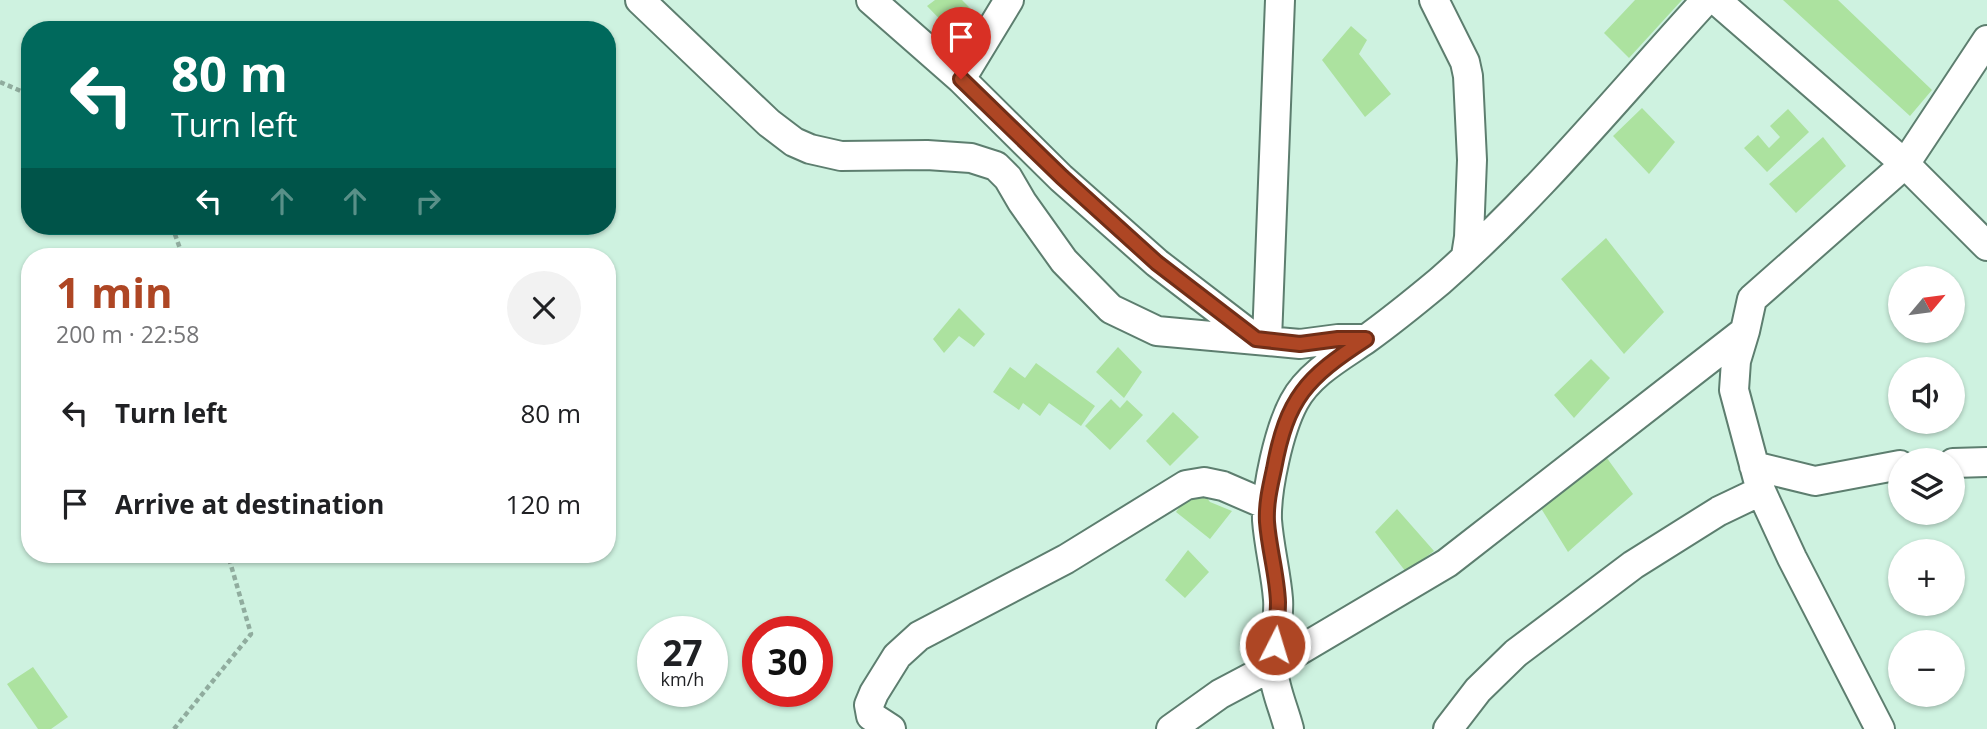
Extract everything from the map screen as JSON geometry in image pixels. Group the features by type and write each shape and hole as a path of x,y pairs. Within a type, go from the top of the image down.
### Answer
{"street":[{"path":"640,0 769,122 794,142 810,149 841,156 927,155 971,158 996,166 1008,178 1064,261 1111,309 1157,331 1300,344 1338,339 1366,339"},
{"path":"872,0 961,79 1062,177 1157,263 1262,339"},
{"path":"961,79 1009,0"},
{"path":"1262,339 1280,0"},
{"path":"1434,0 1465,62 1470,91 1472,160 1466,256"},
{"path":"1290,729 1273,666 1278,603 1267,505 1285,422 1295,401 1307,384 1323,370 1440,281 1532,192 1706,0"},
{"path":"1716,0 1905,164 1987,246"},
{"path":"1880,729 1792,558 1758,478 1734,390 1736,361 1752,299 1905,164 1987,40"},
{"path":"1171,729 1220,694 1273,666 1447,563 1745,331"},
{"path":"1965,463 1987,462"},
{"path":"1448,729 1478,690 1516,653 1633,565 1719,511 1758,478 1815,481 1888,467"},
{"path":"891,729 871,716 869,705 897,656 919,636 1066,559 1186,485 1204,482 1223,486 1267,505"}],"path":[{"path":"0,82 21,91"},
{"path":"174,729 251,634 230,563"}],"building":[{"path":"935,0 962,0 976,14 954,34 927,6"},
{"path":"1635,0 1682,0 1629,58 1604,33"},
{"path":"1783,0 1838,0 1932,90 1910,116"},
{"path":"1351,26 1367,40 1359,54 1391,94 1365,117 1322,60"},
{"path":"1642,108 1675,142 1649,174 1613,136"},
{"path":"1788,109 1809,132 1767,172 1744,148 1758,135 1769,148 1780,137 1770,126"},
{"path":"1823,137 1846,166 1796,213 1769,184"},
{"path":"1606,238 1664,312 1624,354 1561,279"},
{"path":"959,308 985,334 974,347 959,336 944,353 933,339"},
{"path":"1118,347 1142,372 1124,398 1096,372"},
{"path":"1591,359 1610,378 1574,418 1554,395"},
{"path":"1036,363 1095,406 1081,426 1049,403 1040,416 1023,403 1019,410 993,392 1010,367 1025,378"},
{"path":"1111,399 1120,408 1127,400 1143,415 1110,450 1085,426"},
{"path":"1173,412 1199,437 1170,466 1146,441"},
{"path":"1604,454 1633,494 1568,552 1539,505"},
{"path":"1196,484 1210,502 1232,511 1210,539 1176,512"},
{"path":"1397,509 1434,551 1406,572 1375,532"},
{"path":"1188,550 1209,572 1185,598 1165,580"},
{"path":"33,667 68,717 51,729 38,729 7,684"}],"route":[{"path":"961,79 1062,177 1157,263 1256,339 1300,344 1338,339 1366,339 1344,353 1307,384 1285,422 1267,505 1278,603 1275,645"}]}
